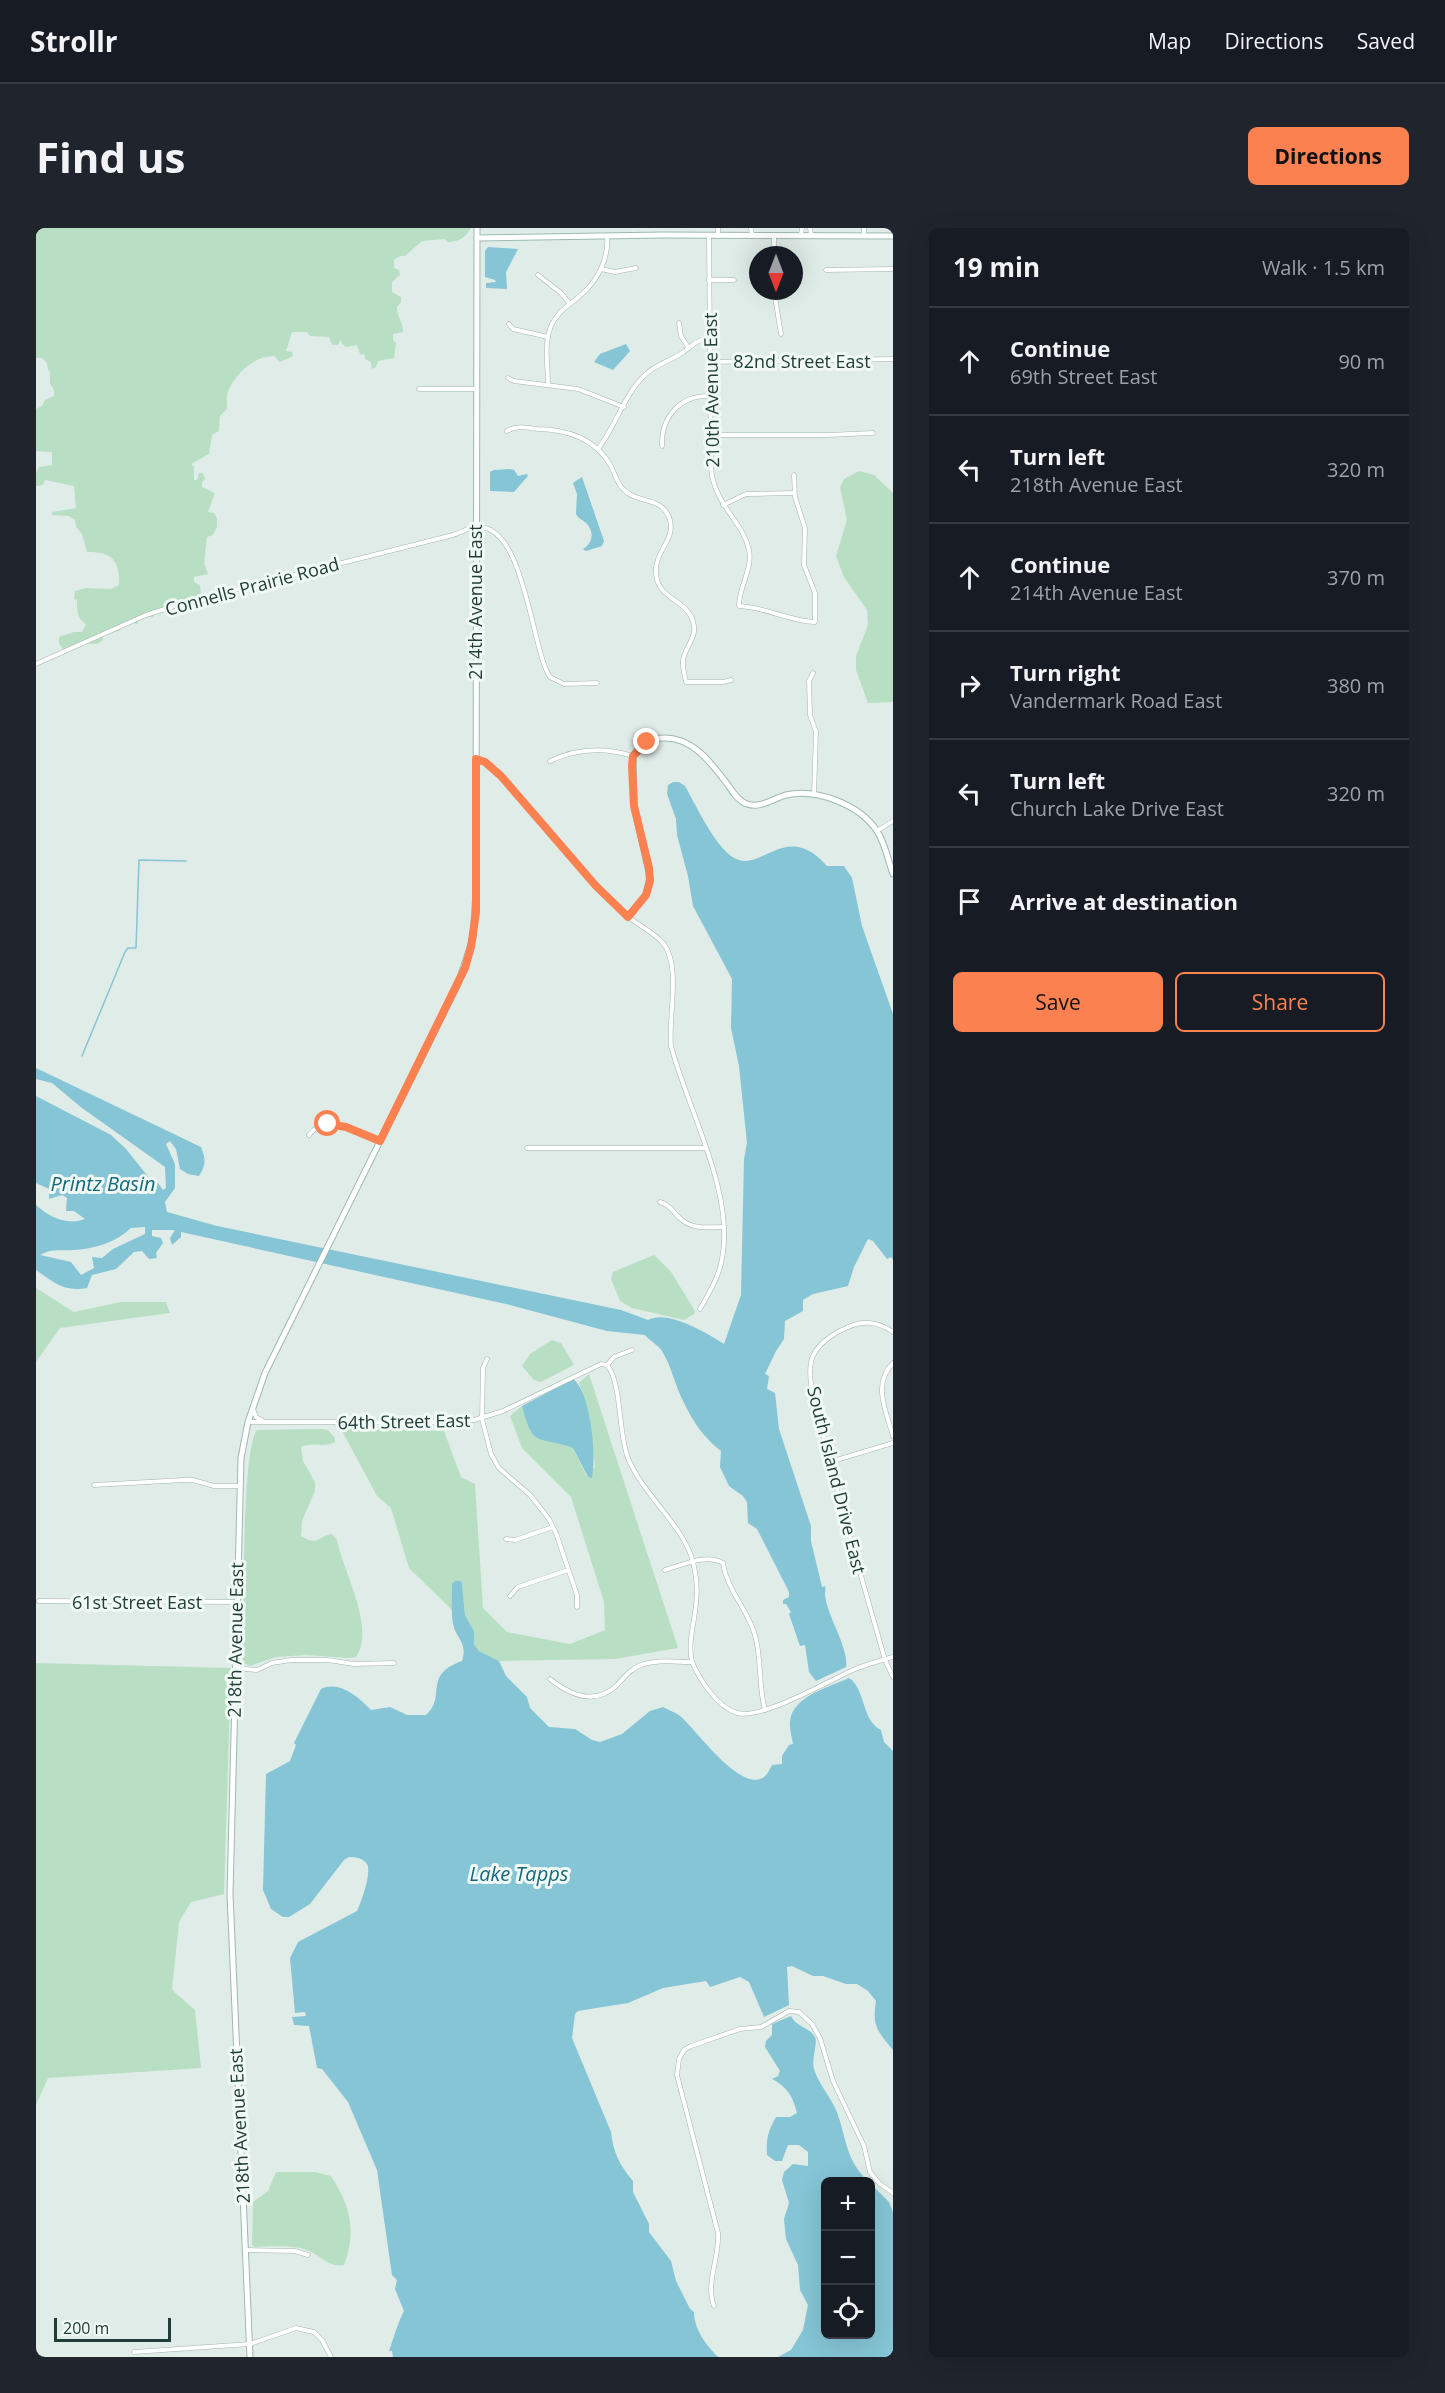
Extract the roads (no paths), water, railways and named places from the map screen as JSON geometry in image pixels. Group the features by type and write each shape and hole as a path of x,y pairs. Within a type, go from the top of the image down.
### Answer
{"street":[{"name":"214th Avenue East","path":"463,974 476,917 477,228"},
{"path":"718,228 718,236"},
{"path":"752,228 752,235"},
{"path":"801,235 802,228"},
{"path":"810,228 811,235"},
{"path":"864,228 864,235"},
{"path":"477,238 607,236 663,231 718,236 893,236"},
{"name":"210th Avenue East","path":"709,235 712,476 716,492 746,540 749,552 749,565 739,592 739,606 757,606 793,618 815,622 815,593 804,559 805,528 794,493"},
{"path":"774,235 774,246"},
{"path":"548,384 548,337 556,317 589,288 601,269 607,236"},
{"path":"601,269 615,272 636,268"},
{"path":"826,270 893,269"},
{"path":"538,275 561,293 570,304"},
{"path":"709,280 734,280"},
{"path":"775,300 781,334"},
{"path":"679,323 681,336 688,347"},
{"path":"509,324 513,329 548,337"},
{"path":"598,449 614,426 635,387 645,375 696,341 710,338"},
{"name":"82nd Street East","path":"710,362 893,359"},
{"path":"508,378 514,381 578,388 624,407"},
{"path":"419,389 476,389"},
{"path":"662,446 664,427 672,411 691,398 710,396"},
{"path":"507,431 513,428 562,430 581,437 606,458 624,491 633,497 654,502 668,515 671,525 670,535 657,559 656,576 664,593 686,609 693,623 694,636 683,661 686,682 731,680"},
{"path":"711,435 873,433"},
{"path":"723,505 746,494 794,493 794,476"},
{"path":"475,527 491,531 500,537 510,550 534,617 536,643 550,677 564,684 597,683"},
{"name":"Connells Prairie Road","path":"36,664 164,609 456,534 475,527"},
{"path":"813,673 809,681 810,715 816,732 814,795"},
{"path":"628,917 646,895 650,877 634,806 633,756 647,742 661,738 671,738 688,744 700,752 735,794 747,804 759,804 792,794 814,795 851,808 870,822 877,831 893,874"},
{"path":"550,761 588,750 612,751 633,756"},
{"path":"476,759 485,762 501,776 596,886 628,917 660,940 670,957 673,976 669,1023 671,1046 718,1188 724,1227 722,1261 716,1281 700,1309"},
{"path":"877,831 893,821"},
{"name":"218th Avenue East","path":"250,2357 230,1894 238,1486 242,1445 252,1407 265,1373 463,974"},
{"path":"309,1135 314,1128 334,1124 380,1141"},
{"path":"527,1148 705,1148"},
{"path":"660,1202 669,1206 681,1219 693,1226 724,1227"},
{"name":"South Island Drive East","path":"893,1332 875,1322 860,1323 835,1333 814,1354 811,1368 812,1387 830,1462 885,1660 893,1677"},
{"name":"64th Street East","path":"248,1422 444,1422 482,1419 601,1364 607,1365 614,1357 632,1350"},
{"path":"487,1359 483,1368 482,1419 494,1461 506,1475 538,1503 553,1527 577,1595 577,1607"},
{"path":"893,1363 884,1374 881,1388 893,1436"},
{"path":"607,1365 611,1370 625,1448 632,1467 648,1494 679,1533 693,1561 697,1597 691,1641 692,1662 705,1685 730,1710 744,1714 765,1710 856,1668 893,1657"},
{"path":"252,1407 256,1417 267,1422"},
{"path":"830,1462 893,1443"},
{"path":"94,1485 193,1480 214,1486 238,1486"},
{"path":"506,1539 515,1540 553,1527"},
{"path":"665,1570 693,1561 708,1560 723,1563 725,1574 754,1632 758,1646 760,1684 765,1710"},
{"path":"510,1596 518,1587 568,1570"},
{"name":"61st Street East","path":"39,1601 236,1602"},
{"path":"234,1668 257,1670 278,1661 291,1660 394,1664"},
{"path":"550,1679 568,1693 591,1697 608,1692 634,1668 644,1664 692,1662"},
{"path":"714,2306 713,2277 718,2233 677,2075 679,2058 687,2048 740,2029 761,2027 789,2011 796,2010 802,2014 820,2038 833,2081 864,2146 870,2172 880,2184 893,2193"},
{"path":"245,2250 295,2251 308,2255"},
{"path":"134,2352 250,2344 289,2329 306,2329 314,2332 322,2340 331,2357"}],"water":[{"path":"488,247 518,249 506,272 507,289 486,288 486,283 496,282 485,277 485,251"},
{"path":"626,344 630,351 613,370 594,362 600,354"},
{"path":"514,470 518,476 527,474 528,476 514,492 490,491 490,472"},
{"path":"582,477 604,541 602,546 586,551 583,549 592,535 587,524 576,514 577,494 573,483"},
{"name":"Printz Basin","path":"679,782 685,786 711,833 731,856 742,861 752,860 785,847 798,847 812,852 827,866 844,866 852,878 862,926 893,1014 893,1260 891,1257 887,1259 873,1241 868,1239 854,1267 848,1286 813,1294 803,1300 803,1311 785,1321 784,1339 765,1374 769,1376 767,1389 775,1393 779,1429 811,1526 811,1541 822,1587 825,1586 827,1603 846,1659 846,1667 816,1681 809,1672 805,1645 800,1646 789,1614 791,1612 786,1604 783,1604 783,1600 789,1597 789,1592 757,1529 748,1523 747,1502 743,1496 729,1486 720,1467 721,1451 695,1423 681,1397 662,1351 645,1335 607,1331 506,1304 181,1232 181,1237 172,1245 170,1238 175,1230 152,1230 152,1236 161,1238 163,1243 156,1253 157,1258 149,1259 142,1251 134,1252 116,1269 92,1275 87,1288 65,1287 36,1270 36,1205 65,1221 85,1219 74,1211 66,1211 67,1198 62,1195 49,1199 49,1189 36,1183 36,1096 111,1135 126,1149 154,1184 158,1183 163,1190 166,1188 165,1167 82,1108 52,1083 36,1079 36,1068 201,1147 204,1162 199,1176 188,1174 180,1169 176,1149 170,1141 166,1144 175,1164 175,1188 165,1202 167,1212 217,1226 621,1310 648,1320 656,1317 676,1320 724,1344 741,1295 744,1159 747,1143 739,1066 731,1028 732,979 693,906 677,835 676,819 667,794 668,785","holes":["145,1227 145,1234 113,1249 102,1258 92,1257 94,1268 81,1275 71,1262 40,1255 52,1251 96,1247 118,1238 131,1228"]},
{"path":"573,1379 584,1397 591,1426 594,1456 592,1478 588,1477 573,1448 533,1435 522,1406"},
{"name":"Lake Tapps","path":"455,1581 461,1581 462,1584 465,1615 474,1631 474,1644 479,1651 499,1661 506,1676 527,1697 530,1708 549,1727 575,1729 592,1740 600,1742 622,1734 650,1711 663,1707 680,1716 731,1768 754,1780 764,1777 772,1765 782,1764 782,1756 789,1745 793,1744 790,1721 798,1705 822,1689 849,1678 858,1689 870,1719 881,1730 884,1742 893,1751 893,2050 877,2027 875,2022 876,2001 868,1991 857,1984 846,1984 823,1976 813,1976 792,1966 787,1967 789,2005 764,2017 749,1982 740,1977 710,1987 706,1981 663,1988 628,2003 578,2011 575,2014 572,2038 611,2132 618,2158 633,2181 633,2192 649,2224 649,2232 671,2261 676,2281 690,2309 694,2312 698,2331 718,2357 393,2357 392,2351 389,2351 404,2311 395,2289 397,2280 392,2275 377,2170 348,2102 322,2069 317,2068 309,2026 294,2025 292,2017 306,2016 305,2012 295,2013 290,1958 298,1942 357,1911 365,1888 368,1868 361,1859 349,1857 344,1860 310,1904 289,1917 283,1917 271,1909 263,1890 266,1774 290,1761 296,1745 294,1743 321,1689 335,1687 342,1689 361,1700 371,1710 390,1707 407,1715 426,1715 435,1701 442,1673 462,1661 464,1649 454,1629 452,1619 452,1584"},
{"path":"791,2016 796,2023 815,2037 813,2065 816,2074 836,2110 850,2156 864,2177 821,2177 821,2339 875,2339 875,2188 889,2202 893,2212 893,2357 778,2357 791,2350 803,2330 808,2305 800,2290 798,2265 786,2239 784,2219 789,2203 782,2180 784,2172 793,2164 808,2166 808,2152 799,2145 788,2145 782,2161 775,2161 767,2155 768,2135 776,2117 790,2117 797,2113 789,2093 772,2079 778,2076 780,2071 765,2047 766,2041 772,2035 772,2024"}],"waterway":[{"path":"82,1056 125,952 128,948 136,948 139,860 186,861"}]}
